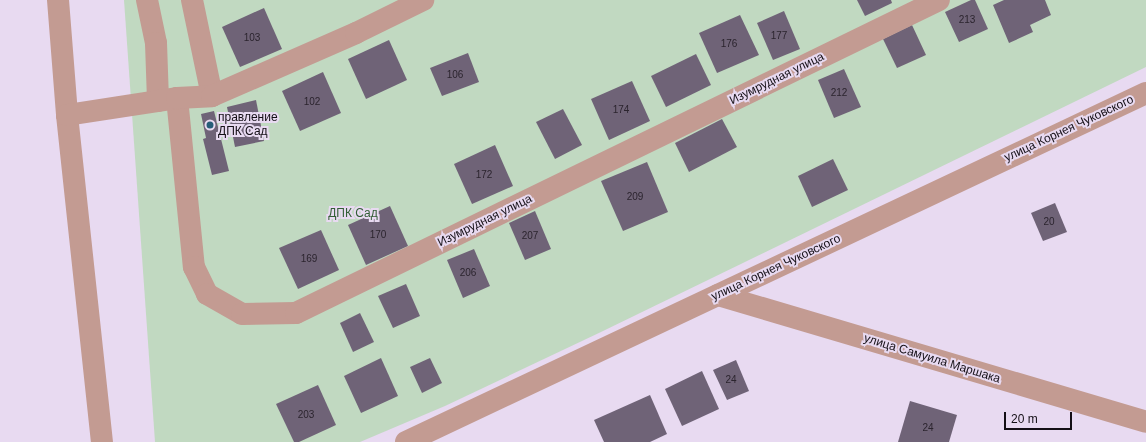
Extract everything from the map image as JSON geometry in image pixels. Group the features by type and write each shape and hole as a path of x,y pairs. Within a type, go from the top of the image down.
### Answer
{"street":[{"path":"58,0 67,115 102,442"},
{"name":"Изумрудная улица","path":"148,0 168,99 194,267 207,294 242,314 296,313 939,0"},
{"path":"192,0 212,96"},
{"path":"67,115 168,99 212,96 356,33 423,0"},
{"name":"улица Корнея Чуковского","path":"411,441 1146,93"},
{"name":"улица Самуила Маршака","path":"718,295 1146,422"}],"green space":[{"name":"ДПК Сад","path":"124,0 1146,0 1146,67 601,332 445,406 360,442 155,442"}],"building":[{"path":"857,0 891,0 892,3 865,16"},
{"path":"971,0 975,0 988,29 959,42 945,12"},
{"path":"1004,0 1045,0 1051,15 1030,25 1033,32 1009,43 993,5"},
{"path":"264,8 282,49 240,67 222,27"},
{"path":"784,11 800,49 773,60 757,23"},
{"path":"740,15 759,55 717,73 699,33"},
{"path":"912,25 926,55 897,68 883,39"},
{"path":"389,40 407,80 366,99 348,59"},
{"path":"468,53 479,82 442,96 430,68"},
{"path":"696,54 711,85 666,107 651,76"},
{"path":"844,69 861,107 834,118 818,80"},
{"path":"323,72 341,113 300,131 282,91"},
{"path":"632,81 650,121 609,140 591,99"},
{"path":"256,100 264,141 235,147 227,107"},
{"path":"563,109 582,145 555,159 536,122"},
{"path":"214,111 229,171 212,175 203,139 206,138 201,114"},
{"path":"722,119 737,147 689,172 675,143"},
{"path":"495,145 513,186 472,204 454,164"},
{"path":"833,159 848,190 812,207 798,176"},
{"path":"647,162 668,212 623,231 601,181"},
{"path":"1055,203 1067,232 1043,241 1031,213"},
{"path":"390,206 408,246 366,265 348,225"},
{"path":"535,211 551,249 525,260 509,223"},
{"path":"321,230 339,270 298,289 279,248"},
{"path":"474,249 490,286 463,298 447,260"},
{"path":"406,284 420,316 393,328 378,296"},
{"path":"360,313 374,342 353,352 340,323"},
{"path":"381,358 398,396 361,413 344,376"},
{"path":"430,358 442,383 422,393 410,367"},
{"path":"736,360 749,391 727,400 713,370"},
{"path":"702,371 719,409 682,426 665,389"},
{"path":"318,385 336,425 299,442 294,442 276,404"},
{"path":"650,395 667,434 650,442 604,442 594,420"},
{"path":"910,401 957,415 949,442 898,442"}],"place":[{"name":"правление ДПК Сад","path":"210,125"}]}
